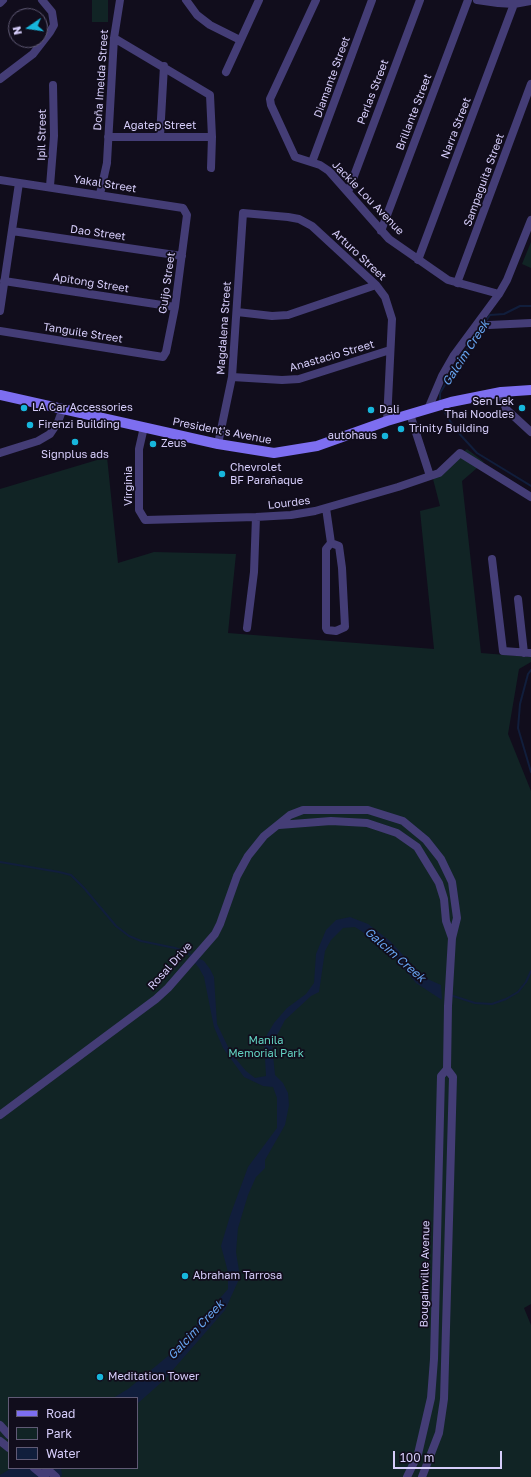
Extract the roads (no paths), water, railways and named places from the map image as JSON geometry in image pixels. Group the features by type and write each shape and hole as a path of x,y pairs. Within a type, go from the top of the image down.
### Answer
{"street":[{"path":"0,3 3,0"},
{"path":"0,79 33,54 54,25 54,18 50,7 42,0"},
{"name":"Doña Imelda Street","path":"100,194 107,162 114,38 120,0"},
{"path":"186,0 197,15 210,25 240,40"},
{"path":"226,72 259,0"},
{"name":"Jackie Lou Avenue","path":"316,0 270,99 271,106 295,157 312,162 329,171 381,231 418,260 448,280 499,294"},
{"name":"Diamante Street","path":"312,162 372,0"},
{"name":"Perlas Street","path":"348,192 420,0"},
{"name":"Brillante Street","path":"381,231 468,0"},
{"path":"477,0 514,4 531,1"},
{"name":"Narra Street","path":"418,260 514,4"},
{"path":"114,38 164,66 210,96 212,137 211,168"},
{"path":"160,136 164,66"},
{"name":"Sampaguita Street","path":"457,283 531,84"},
{"name":"Ipil Street","path":"50,186 53,150 53,85"},
{"name":"Agatep Street","path":"108,136 212,137"},
{"name":"Yakal Street","path":"0,180 100,194 183,208 186,211"},
{"path":"0,311 19,183"},
{"name":"Guijo Street","path":"164,357 175,307 188,215 186,211"},
{"name":"Arturo Street","path":"243,213 298,219 312,226 376,285 385,297 392,319 387,421"},
{"name":"Magdalena Street","path":"218,444 232,377 243,213"},
{"path":"432,408 442,376 454,355 499,294 518,256 531,220"},
{"name":"Dao Street","path":"12,231 182,256"},
{"name":"Apitong Street","path":"4,281 175,307"},
{"path":"236,312 272,316 288,315 376,285"},
{"path":"489,325 531,323"},
{"name":"Tanguile Street","path":"0,331 164,357"},
{"name":"Anastacio Street","path":"232,377 282,380 299,379 390,350"},
{"name":"President's Avenue","path":"0,395 218,444 274,453 294,451 317,446 387,421 451,402 501,392 531,390"},
{"path":"501,392 506,409 531,432"},
{"path":"0,453 38,441 50,434 58,422 62,408"},
{"path":"410,414 430,476"},
{"name":"Virginia","path":"144,427 139,449 139,510 145,520"},
{"name":"Lourdes","path":"145,520 291,515 326,508 439,473 460,453 531,497"},
{"path":"326,508 331,544 326,550 326,628 327,630 336,631 345,627 342,568 339,546 331,544"},
{"path":"247,628 254,572 256,517"},
{"path":"492,559 504,651 528,653 518,599"},
{"path":"291,819 303,810 368,810 402,821 426,840 441,859 455,891 457,918 452,938"},
{"path":"291,819 367,823 397,833 417,847 432,869 439,883 444,899 446,921 452,938"},
{"name":"Rosal Drive","path":"0,1115 156,999 215,934 237,876 248,856 264,836 276,825 291,819"},
{"name":"Bougainville Avenue","path":"422,1477 439,1433 446,1376 453,1077 447,1069 448,1006 452,938"},
{"name":"Bougainville Avenue","path":"406,1477 418,1454 431,1398 434,1359 441,1076 447,1069"},
{"path":"0,1425 8,1434"},
{"path":"0,1440 8,1447"},
{"path":"35,1469 45,1477"},
{"path":"47,1469 56,1477"}],"water":[{"path":"350,917 368,924 390,941 423,977 441,985 442,1000 416,983 397,960 375,940 355,927 343,928 331,940 325,951 319,992 311,996 285,1020 272,1045 275,1075 283,1083 288,1093 289,1105 285,1125 265,1160 265,1168 256,1177 248,1195 238,1228 236,1252 240,1277 225,1310 164,1380 138,1403 138,1397 115,1397 128,1389 173,1352 228,1289 228,1272 221,1246 230,1216 248,1167 277,1128 277,1098 273,1087 263,1086 244,1077 223,1048 214,1027 204,977 199,968 185,951 204,961 214,977 217,1024 231,1053 246,1071 255,1078 266,1076 264,1040 274,1023 287,1008 306,994 314,983 316,954 326,930 336,920"},
{"path":"10,1469 61,1469 62,1475 61,1477 0,1477 0,1475"}],"waterway":[{"name":"Galcim Creek","path":"440,402 440,393 475,336 490,315 504,314 520,306 531,306"},
{"name":"Galcim Creek","path":"442,408 455,429 477,453 531,486"},
{"name":"Galcim Creek","path":"531,670 528,674 520,704 518,728 531,772"},
{"path":"0,862 71,875 116,926 129,936 141,941 175,948 186,952"},
{"name":"Galcim Creek","path":"450,995 475,1003 492,1004 506,999 518,992 526,982 531,971"}],"place":[{"name":"LA Car Accessories","path":"24,408"},
{"name":"Sen Lek Thai Noodles","path":"522,408"},
{"name":"Dali","path":"371,410"},
{"name":"Firenzi Building","path":"30,425"},
{"name":"Trinity Building","path":"401,429"},
{"name":"autohaus","path":"385,436"},
{"name":"Signplus ads","path":"75,442"},
{"name":"Zeus","path":"153,444"},
{"name":"Chevrolet BF Parañaque","path":"222,474"},
{"name":"Abraham Tarrosa","path":"185,1276"},
{"name":"Meditation Tower","path":"100,1377"}],"park label":[{"name":"Manila Memorial Park","path":"266,1047"}]}
